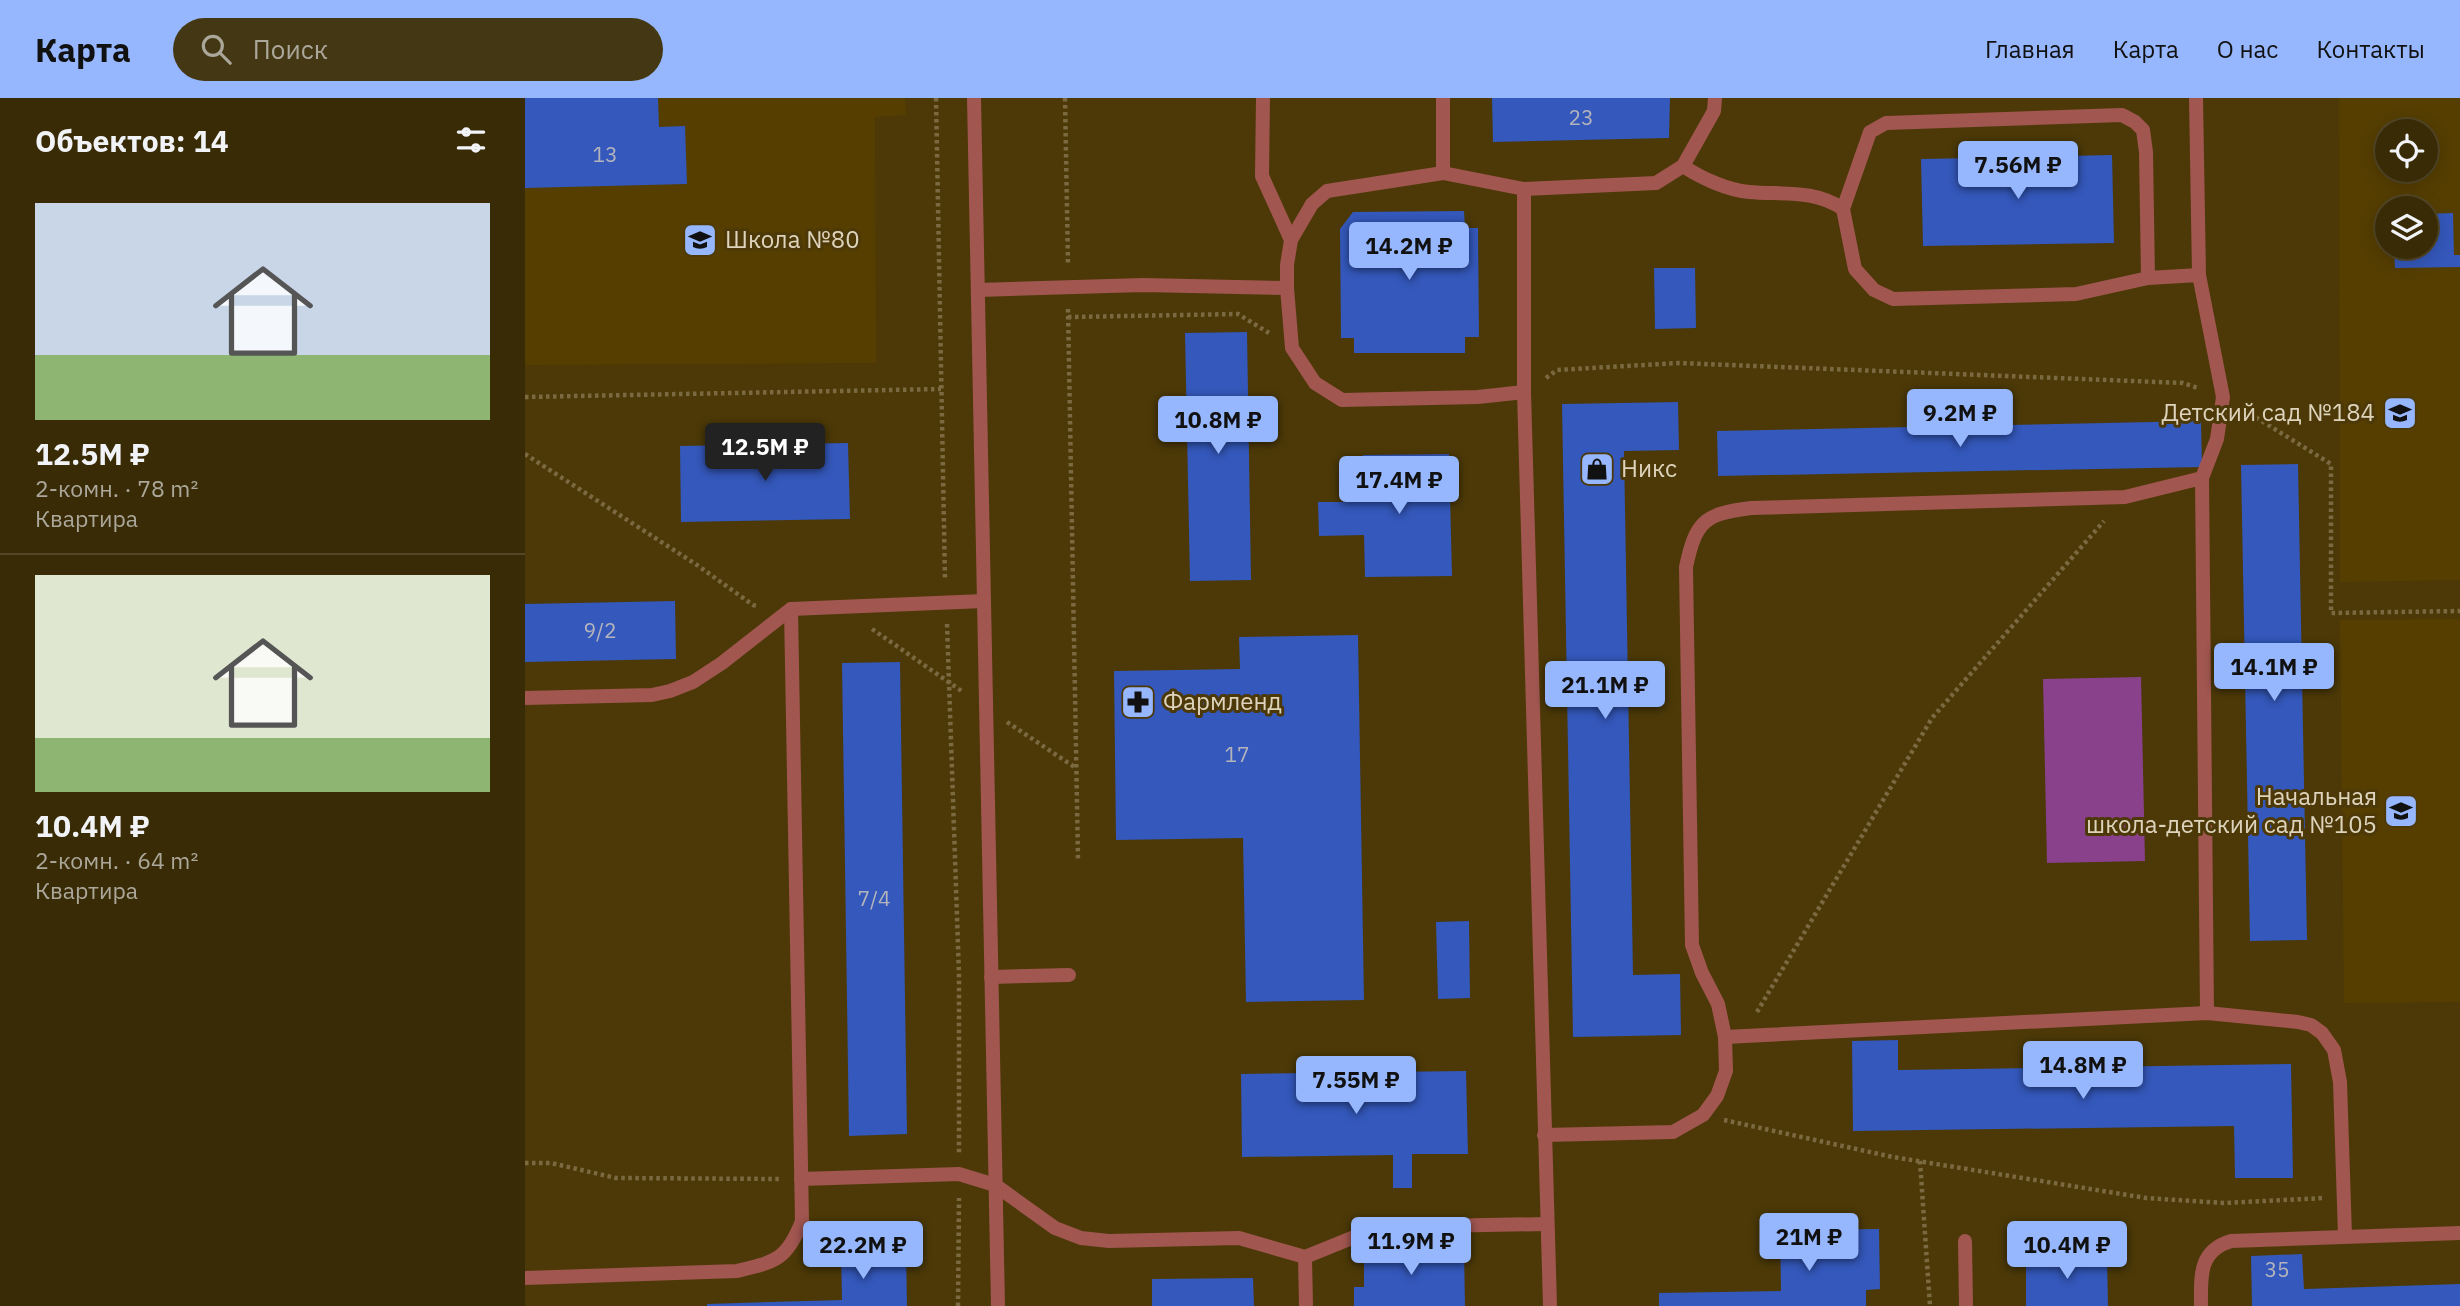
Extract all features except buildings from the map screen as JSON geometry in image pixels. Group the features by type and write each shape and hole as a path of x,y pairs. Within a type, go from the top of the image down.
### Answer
{"street":[{"path":"974,98 997,1306"},
{"path":"1263,98 1262,176 1291,240"},
{"path":"1443,98 1443,173"},
{"path":"1524,392 1478,397 1342,400 1315,383 1292,348 1287,288 1291,240 1312,204 1327,191 1443,173 1524,189 1656,183 1683,166 1714,111 1715,98"},
{"path":"2196,98 2199,275 2223,397 2217,439 2202,478 2207,1013"},
{"path":"2148,278 2146,152 2143,130 2135,121 2122,115 1887,123 1870,132 1843,209 1855,269 1874,290 1893,299 2076,294 2148,278 2199,275"},
{"path":"1683,166 1696,174 1745,192 1808,195 1829,199 1843,209"},
{"path":"1524,189 1524,392 1550,1306"},
{"path":"978,290 1143,285 1287,288"},
{"path":"1544,1135 1673,1132 1703,1115 1717,1096 1726,1071 1725,1037 1718,1004 1702,973 1692,945 1686,567 1692,542 1703,523 1722,511 1751,508 2125,497 2202,478"},
{"path":"525,698 652,695 670,691 693,682 722,663 791,609 984,601"},
{"path":"525,1278 737,1271 761,1266 784,1255 802,1222 791,609"},
{"path":"991,977 1069,975"},
{"path":"1725,1037 2207,1013 2298,1021 2311,1025 2322,1033 2334,1051 2340,1082 2345,1236"},
{"path":"801,1180 959,1174 995,1185 1055,1228 1081,1238 1109,1241 1238,1238 1305,1257 1379,1227 1546,1224"},
{"path":"2201,1306 2203,1269 2208,1254 2219,1245 2246,1239 2460,1233"},
{"path":"1965,1241 1966,1306"},
{"path":"1305,1257 1305,1306"}],"path":[{"path":"936,98 945,602 959,975 958,1306"},
{"path":"1065,98 1078,859"},
{"path":"1068,317 1238,314 1292,348"},
{"path":"1524,392 1557,370 1679,363 2183,383 2223,397 2331,464 2331,613 2460,611"},
{"path":"525,397 941,389"},
{"path":"525,454 697,565 753,605 791,609"},
{"path":"1743,1037 1932,718 2125,497"},
{"path":"840,607 1076,769"},
{"path":"1703,1115 1920,1161 2146,1198 2224,1203 2344,1197"},
{"path":"1920,1161 1930,1306"},
{"path":"525,1163 551,1163 616,1178 801,1180"}],"shaded area":[{"name":"Школа №80","path":"525,98 905,98 906,115 875,117 876,363 525,365"},
{"name":"Детский сад №184","path":"2339,98 2460,98 2460,580 2340,582"},
{"name":"Начальная школа-детский сад №105","path":"2460,619 2460,1002 2344,1003 2340,620"},
{"path":"2141,677 2145,861 2047,863 2043,679"}],"place":[{"name":"Школа №80","path":"700,240"},
{"name":"Детский сад №184","path":"2400,413"},
{"name":"Никс","path":"1597,469"},
{"name":"Фармленд","path":"1138,702"},
{"name":"Начальная школа-детский сад №105","path":"2401,811"}]}
